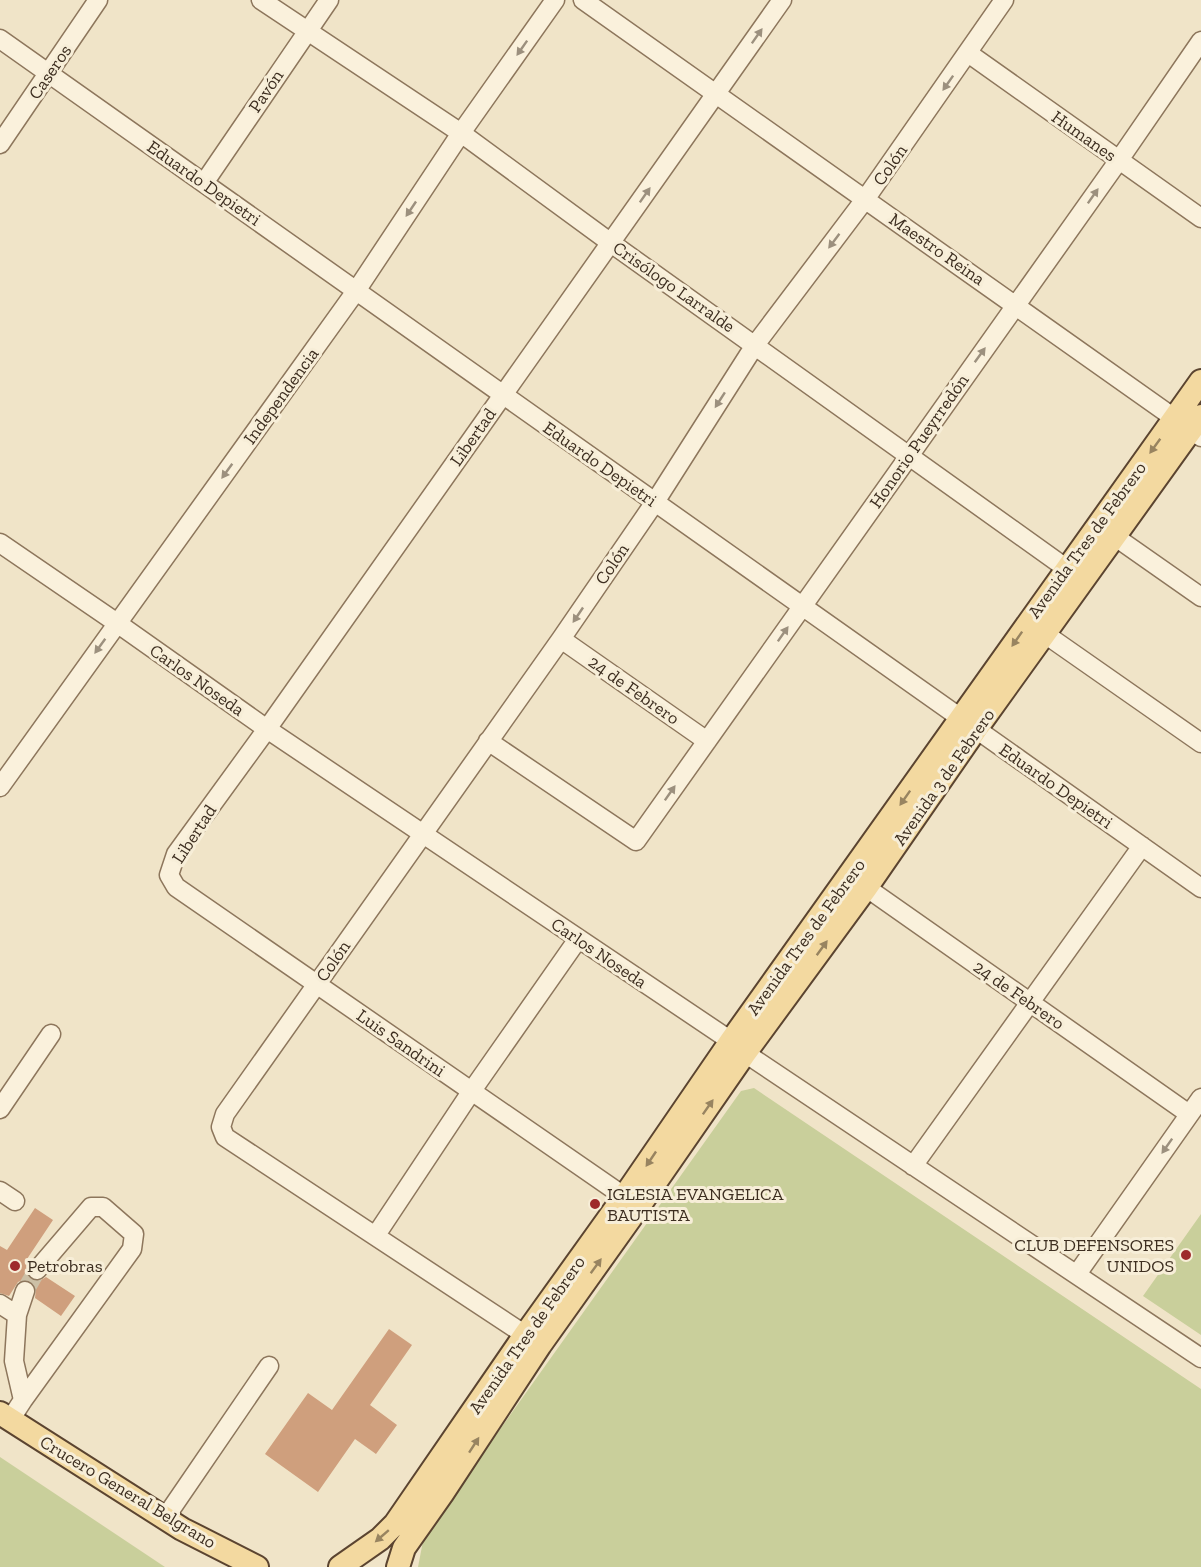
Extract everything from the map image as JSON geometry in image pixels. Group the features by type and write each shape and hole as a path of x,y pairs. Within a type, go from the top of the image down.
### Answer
{"main road":[{"name":"Avenida Tres de Febrero","path":"342,1567 380,1539 395,1524 632,1202 738,1047 858,882 1075,574 1192,425 1201,381"},
{"name":"Avenida 3 de Febrero","path":"969,724 1046,634 1075,574 1114,536 1192,425"},
{"path":"398,1567 404,1548 442,1494 532,1340"},
{"name":"Crucero General Belgrano","path":"5,1417 182,1529 257,1567"},
{"path":"342,1567 355,1565 374,1567"}],"street":[{"name":"Caseros","path":"0,144 50,74 98,0"},
{"name":"Crisólogo Larralde","path":"261,0 461,133 611,243 1075,574"},
{"name":"Pavón","path":"204,183 329,0"},
{"name":"Independencia","path":"0,787 356,291 461,133 555,0"},
{"name":"Maestro Reina","path":"583,0 1016,305 1192,425"},
{"name":"Libertad","path":"169,875 176,854 267,729 782,0"},
{"name":"Colón","path":"376,1235 225,1137 221,1127 225,1114 561,639 655,502 755,345 866,198 1004,0"},
{"name":"Eduardo Depietri","path":"0,39 1201,888"},
{"name":"Honorio Pueyrredón","path":"488,741 636,841 1201,41"},
{"name":"Humanes","path":"969,53 1201,218"},
{"path":"1114,536 1201,597"},
{"name":"Carlos Noseda","path":"0,543 267,729 1201,1358"},
{"path":"1046,634 1201,743"},
{"name":"24 de Febrero","path":"561,639 707,741"},
{"path":"914,1166 1142,846"},
{"name":"Luis Sandrini","path":"169,875 176,887 632,1202"},
{"name":"24 de Febrero","path":"858,882 1190,1114"},
{"path":"532,1340 376,1235 471,1092 578,939"},
{"path":"0,1109 51,1034"},
{"path":"1077,1275 1201,1098"},
{"path":"5,1417 22,1400 132,1248 134,1234 103,1207 91,1207 37,1270"},
{"path":"22,1400 7,1356 24,1291"},
{"path":"0,1304 17,1315"},
{"path":"165,1518 269,1366"}],"green space":[{"path":"754,1088 1201,1389 1201,1567 418,1567 424,1536 741,1091"},
{"name":"CLUB DEFENSORES UNIDOS","path":"1201,1214 1201,1335 1143,1296"},
{"path":"0,1457 165,1567 0,1567"}],"building":[{"name":"Petrobras","path":"35,1208 53,1220 25,1262 28,1264 26,1273 29,1278 36,1281 46,1277 75,1296 61,1316 35,1298 36,1288 29,1281 18,1282 9,1296 0,1293 0,1246 7,1250"},
{"path":"389,1329 412,1345 370,1405 397,1425 376,1454 355,1439 318,1492 265,1454 308,1393 332,1410"}],"tunnel":[{"path":"25,1291 37,1270"}],"place":[{"name":"IGLESIA EVANGELICA BAUTISTA","path":"595,1204"},
{"name":"CLUB DEFENSORES UNIDOS","path":"1186,1255"},
{"name":"Petrobras","path":"15,1266"}]}
